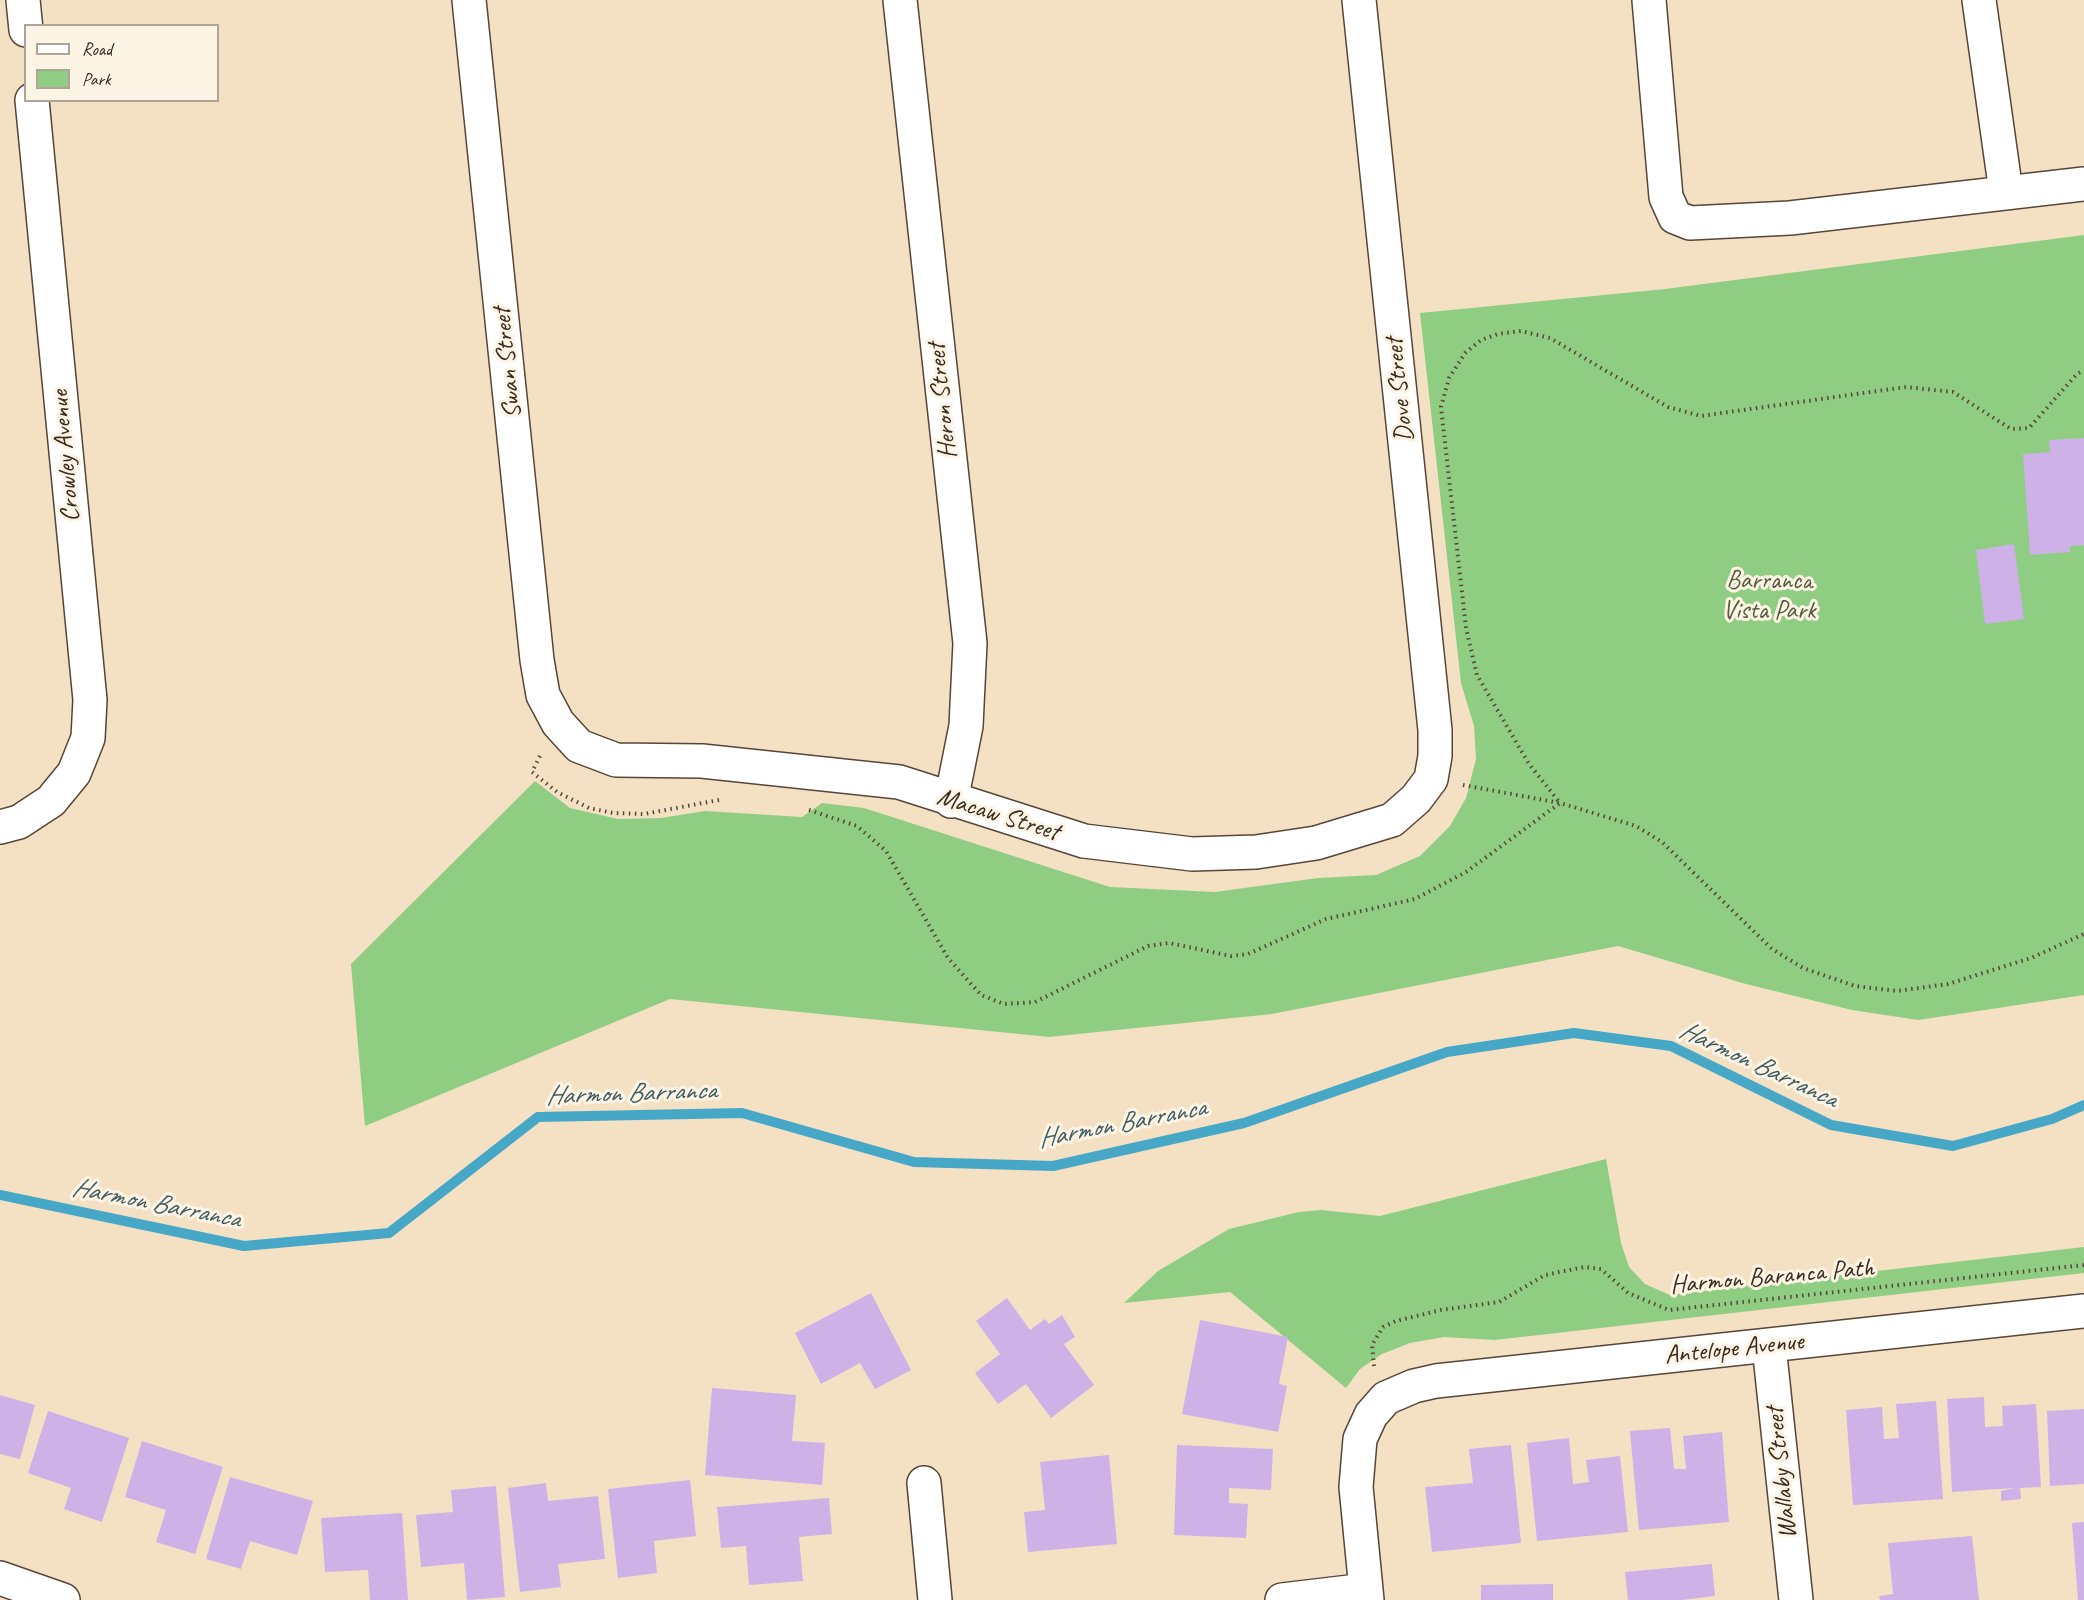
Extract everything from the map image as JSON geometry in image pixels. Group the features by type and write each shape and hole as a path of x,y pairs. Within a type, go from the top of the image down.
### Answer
{"street":[{"path":"23,0 25,24"},
{"name":"Swan Street","path":"470,0 537,660 543,695 558,723"},
{"name":"Heron Street","path":"900,0 970,643 966,726 951,801"},
{"name":"Dove Street","path":"1359,0 1435,730 1435,756 1431,779"},
{"path":"1649,0 1666,197 1675,217 1690,223 1790,218 2084,184"},
{"path":"1979,0 2006,192"},
{"name":"Crowley Avenue","path":"0,827 20,822 51,801 74,773 88,738 90,700 32,102"},
{"name":"Macaw Street","path":"558,723 579,746 616,760 702,761 899,782 951,801 1084,841 1192,854 1256,852 1316,843 1392,820 1416,799 1431,779"},
{"name":"Antelope Avenue","path":"1386,1398 1414,1386 1436,1381 2084,1311"},
{"name":"Wallaby Street","path":"1768,1346 1796,1600"},
{"path":"1282,1600 1366,1595 1356,1487 1357,1461 1360,1439 1371,1415 1386,1398"},
{"path":"924,1483 935,1600"},
{"path":"0,1578 63,1600"}],"path":[{"path":"1560,803 1529,764 1477,675 1466,628 1441,407 1449,378 1465,353 1480,340 1498,334 1521,331 1550,338 1668,407 1701,416 1906,387 1953,392 2011,429 2029,428 2077,374 2084,370"},
{"path":"558,723 532,772 557,792 589,808 613,813 644,814 721,800"},
{"path":"1431,779 1560,803 1636,826 1662,842 1772,949 1803,968 1854,986 1897,991 1948,984 2031,957 2084,934"},
{"path":"807,809 857,826 885,851 948,958 981,995 1004,1004 1035,1002 1148,946 1169,943 1231,956 1248,954 1326,919 1415,899 1466,872 1560,803"},
{"name":"Harmon Baranca Path","path":"1386,1398 1372,1360 1372,1345 1383,1327 1441,1310 1499,1302 1545,1275 1574,1269 1601,1269 1628,1293 1669,1310 2084,1265"}],"green space":[{"name":"Barranca Vista Park","path":"2084,235 2084,995 1918,1020 1852,1010 1746,984 1618,946 1272,1014 1049,1037 670,999 365,1126 351,964 535,781 570,808 618,819 661,818 705,811 802,817 822,803 864,808 1110,887 1215,892 1318,878 1376,875 1420,856 1450,826 1466,798 1476,759 1474,726 1461,683 1420,313 1665,289"},
{"path":"1606,1159 1621,1243 1629,1267 1645,1284 1670,1295 2084,1247 2084,1273 1495,1340 1444,1337 1410,1343 1382,1354 1360,1369 1346,1388 1230,1292 1124,1303 1158,1271 1229,1229 1299,1212 1321,1210 1380,1216"}],"building":[{"path":"2084,438 2084,545 2070,546 2070,552 2030,555 2023,454 2050,452 2049,440"},
{"path":"2014,544 2024,619 1985,624 1976,550"},
{"path":"871,1293 911,1370 875,1389 860,1363 821,1384 795,1333"},
{"path":"1007,1298 1030,1330 1045,1319 1049,1324 1062,1315 1075,1337 1064,1344 1094,1385 1051,1418 1026,1384 998,1404 975,1373 1000,1354 976,1321"},
{"path":"1200,1320 1288,1337 1279,1384 1287,1386 1278,1432 1182,1414"},
{"path":"712,1388 796,1395 792,1441 825,1443 822,1485 705,1475"},
{"path":"0,1395 35,1405 20,1459 0,1454"},
{"path":"1984,1397 1985,1427 2003,1426 2002,1406 2036,1404 2041,1487 2020,1488 2021,1499 2001,1501 2001,1491 2015,1488 1952,1492 1947,1399"},
{"path":"1936,1401 1943,1499 1853,1505 1846,1410 1882,1407 1884,1439 1899,1438 1896,1404"},
{"path":"2084,1409 2084,1484 2050,1486 2047,1411"},
{"path":"48,1411 129,1438 102,1522 64,1509 71,1488 28,1473"},
{"path":"1670,1428 1674,1469 1686,1469 1683,1436 1722,1432 1729,1522 1639,1530 1630,1431"},
{"path":"1569,1438 1573,1484 1589,1482 1586,1460 1620,1456 1628,1532 1537,1541 1527,1443"},
{"path":"142,1441 223,1467 195,1554 156,1542 166,1510 125,1497"},
{"path":"1177,1445 1273,1449 1271,1490 1229,1488 1229,1503 1248,1504 1246,1538 1174,1535"},
{"path":"1511,1445 1521,1543 1432,1552 1425,1487 1473,1483 1469,1449"},
{"path":"1109,1455 1117,1544 1028,1552 1024,1512 1045,1510 1040,1462"},
{"path":"230,1477 313,1501 297,1555 250,1541 241,1569 206,1559"},
{"path":"690,1480 696,1536 654,1541 657,1573 618,1578 608,1489"},
{"path":"546,1483 548,1501 598,1496 605,1559 558,1564 561,1587 520,1592 508,1488"},
{"path":"496,1486 505,1597 467,1600 464,1563 421,1567 416,1515 453,1512 451,1490"},
{"path":"829,1498 832,1534 799,1537 803,1581 749,1585 746,1546 721,1548 717,1507"},
{"path":"402,1513 408,1600 370,1600 368,1570 325,1572 321,1518"},
{"path":"2084,1522 2084,1600 2078,1600 2072,1523"},
{"path":"1972,1536 1979,1600 1880,1600 1879,1596 1893,1594 1888,1543"},
{"path":"1712,1564 1715,1596 1681,1600 1628,1600 1625,1572"},
{"path":"1553,1584 1553,1600 1481,1600 1481,1585"}],"waterway":[{"name":"Harmon Barranca","path":"0,1195 244,1246 389,1233 538,1117 742,1113 914,1162 1053,1166 1244,1123 1447,1052 1574,1033 1671,1046 1831,1125 1953,1146 2052,1119 2084,1105"}]}
